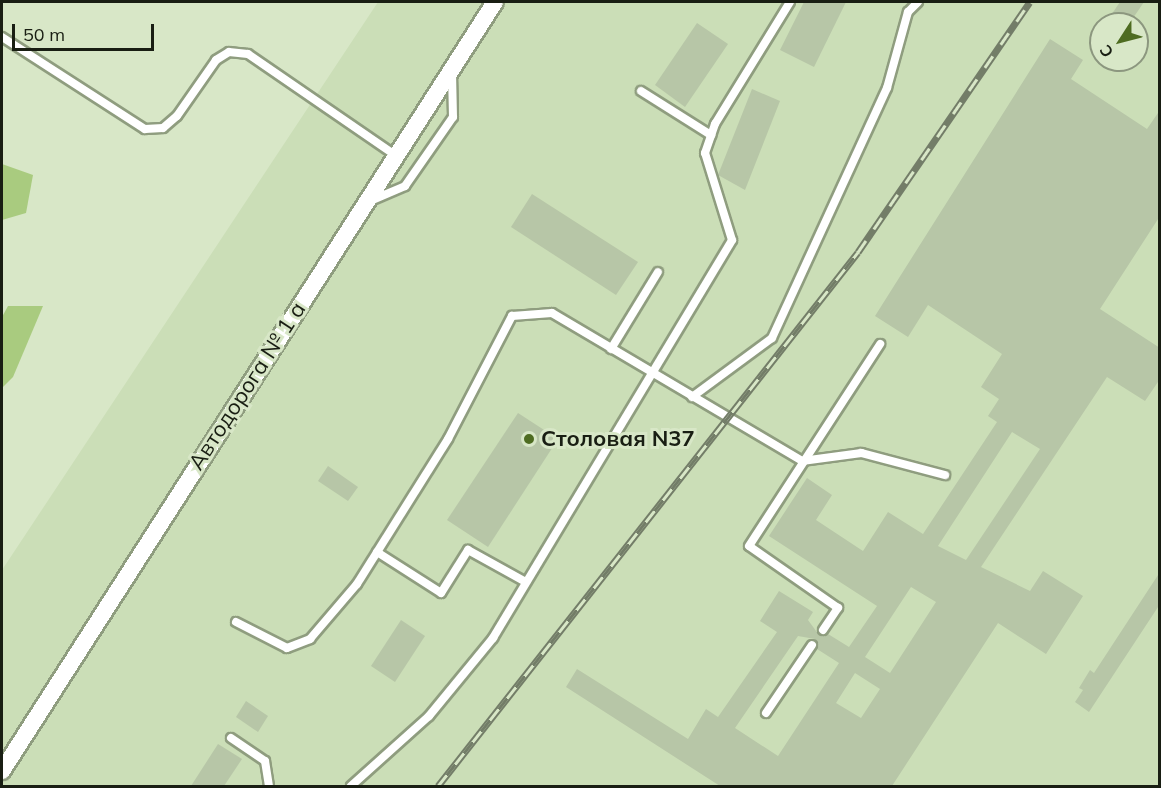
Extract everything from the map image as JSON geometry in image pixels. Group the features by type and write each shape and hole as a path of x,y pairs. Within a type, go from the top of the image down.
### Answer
{"street":[{"name":"Автодорога № 1 а","path":"2,771 495,2"}],"lane":[{"path":"351,786 429,716 494,638 654,374 732,240 705,153 711,135 790,2"},
{"path":"692,397 772,338 887,88 908,12 918,2"},
{"path":"2,37 145,129 163,128 177,116 216,60 228,52 248,54 395,155"},
{"path":"364,204 405,186 453,117 452,68"},
{"path":"641,91 711,135"},
{"path":"611,349 658,272"},
{"path":"236,622 287,648 310,639 377,552 448,440 512,316 552,312 802,461 861,453 945,475"},
{"path":"823,630 838,608 749,546 880,344"},
{"path":"377,552 441,593 468,550 526,582"},
{"path":"766,713 812,645"},
{"path":"231,738 265,761 269,786"}],"shaded area":[{"path":"378,2 1159,2 1159,786 2,786 2,570"}],"green space":[{"path":"2,164 33,175 26,213 2,220"},
{"path":"8,306 43,306 13,377 2,388 2,317"}],"building":[{"path":"804,2 846,2 814,67 780,50"},
{"path":"1120,2 1144,2 1137,12 1113,12"},
{"path":"697,23 728,44 685,107 655,85"},
{"path":"1050,39 1083,60 1071,79 1147,129 1160,110 1160,216 1100,309 1160,348 1160,379 1145,401 1107,377 981,567 1030,591 1043,571 1083,596 1046,654 998,623 892,786 720,786 566,687 577,669 688,739 706,709 718,717 777,632 760,621 779,591 813,612 808,620 819,635 828,634 849,647 877,606 769,536 807,478 832,495 816,520 863,551 888,512 923,534 997,422 988,416 999,399 981,387 1002,354 928,305 908,337 875,316","holes":["1012,432 1040,449 966,560 938,546","911,587 936,602 890,673 865,657","798,636 815,639 817,649 839,663 778,756 735,728","855,673 880,689 861,718 836,703"]},
{"path":"752,89 780,101 745,190 718,175"},
{"path":"532,194 638,262 616,295 511,227"},
{"path":"518,413 558,439 488,547 447,520"},
{"path":"328,466 358,487 348,501 318,481"},
{"path":"1160,572 1160,604 1089,712 1075,702 1083,690 1079,688 1090,670 1094,673"},
{"path":"401,620 425,636 395,682 371,666"},
{"path":"246,701 268,716 258,732 236,717"},
{"path":"218,744 242,759 224,786 191,786"}],"railway":[{"path":"438,786 858,252 1030,2"}],"place":[{"name":"Столовая N37","path":"529,439"}]}
